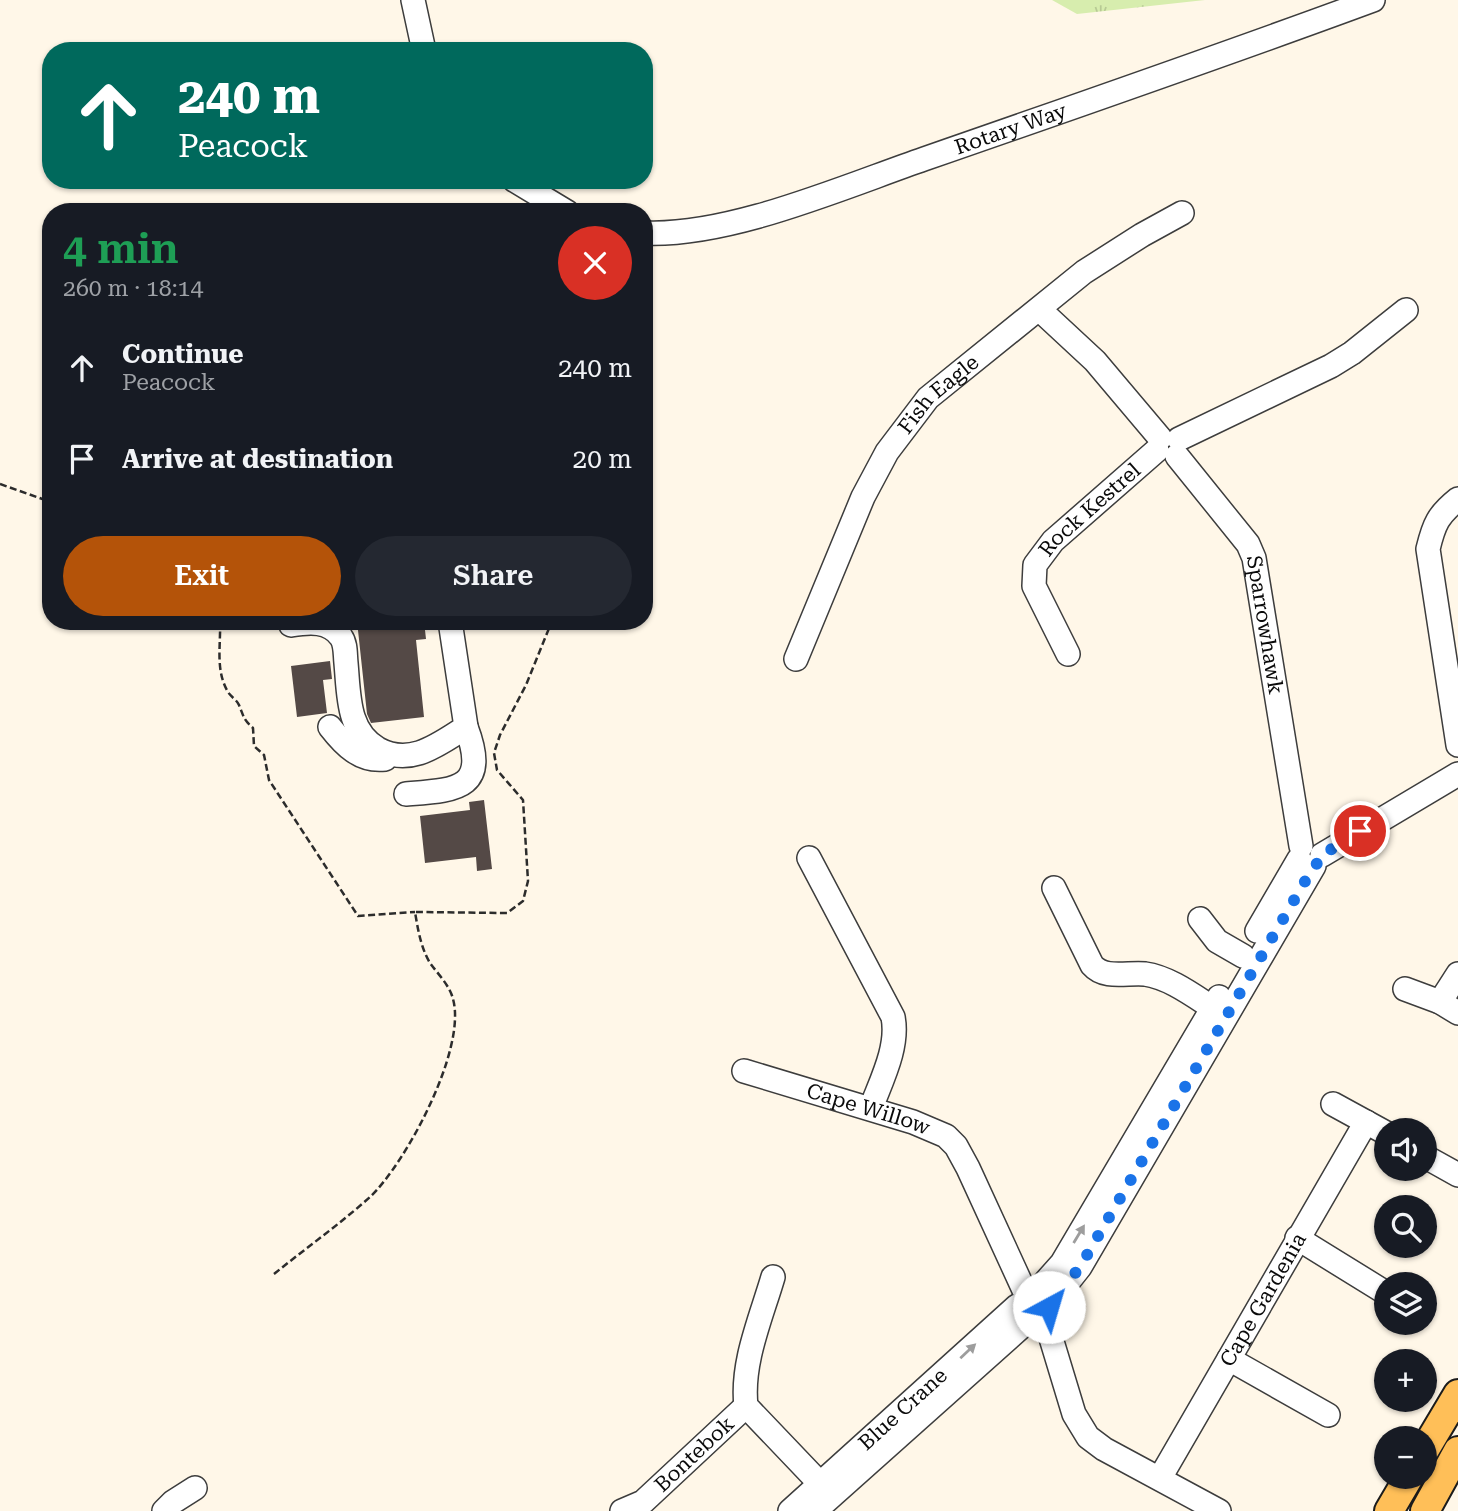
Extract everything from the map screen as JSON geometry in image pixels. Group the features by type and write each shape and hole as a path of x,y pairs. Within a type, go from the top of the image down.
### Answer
{"main road":[{"path":"1437,1431 1455,1403"},
{"path":"1425,1511 1458,1451"},
{"path":"1389,1511 1402,1489"}],"street":[{"path":"413,0 422,42"},
{"name":"Rotary Way","path":"653,234 699,229 792,205 1373,0"},
{"path":"529,189 553,203"},
{"name":"Fish Eagle","path":"796,659 863,498 887,452 928,398 1084,272 1142,234 1182,214"},
{"name":"Sparrowhawk","path":"1039,309 1102,369 1244,538 1254,558 1298,819 1315,851"},
{"name":"Rock Kestrel","path":"1068,654 1034,586 1035,565 1053,541 1168,446 1331,366 1352,353 1406,310"},
{"path":"1458,499 1441,513 1435,523 1428,549 1458,745"},
{"path":"333,630 341,637 345,649 349,703 357,729 368,742 394,755"},
{"path":"406,794 451,790 466,781 475,763 466,727 451,630"},
{"path":"330,727 355,753 376,760 427,751 466,727"},
{"path":"1219,1012 1242,956 1315,851 1458,774"},
{"path":"1219,1012 1315,851"},
{"path":"809,858 893,1017 891,1049 871,1108"},
{"path":"1054,888 1092,965 1098,971 1155,976 1219,1012"},
{"path":"1200,919 1217,941 1242,956"},
{"path":"1405,989 1449,1007 1458,974"},
{"name":"Blue Crane","path":"790,1511 823,1497 1034,1304 1080,1267 1219,1012"},
{"name":"Cape Willow","path":"744,1072 871,1108 938,1131 956,1146 1034,1304 1074,1414 1088,1437 1104,1449 1219,1511"},
{"path":"1333,1104 1374,1126"},
{"name":"Cape Gardenia","path":"1160,1478 1297,1238 1374,1130"},
{"path":"1437,1163 1458,1175"},
{"path":"1297,1238 1374,1286"},
{"name":"Bontebok","path":"773,1277 747,1372 746,1406 823,1497"},
{"path":"1229,1359 1328,1415"},
{"name":"Bontebok","path":"622,1511 643,1502 746,1406"},
{"path":"164,1511 195,1488"}],"path":[{"path":"0,484 42,499"},
{"path":"219,630 218,654 222,675 228,692 238,704 242,718 253,728 254,746 264,755 269,780 358,916 415,912 507,913 523,901 528,881 523,800 497,770 494,753 548,630"},
{"path":"274,1274 372,1195 400,1159 433,1099 455,1029 453,999 428,960 418,934 415,912"}],"green space":[{"path":"1052,0 1205,0 1077,14"}],"building":[{"path":"358,630 425,630 426,639 416,640 424,717 371,723 367,714"},
{"path":"330,661 332,679 323,680 327,713 297,717 291,666"},
{"path":"484,800 492,869 477,871 476,857 425,863 420,816 470,810 469,802"}],"route":[{"path":"1049,1307 1080,1267 1314,866 1322,855 1360,831"}]}
